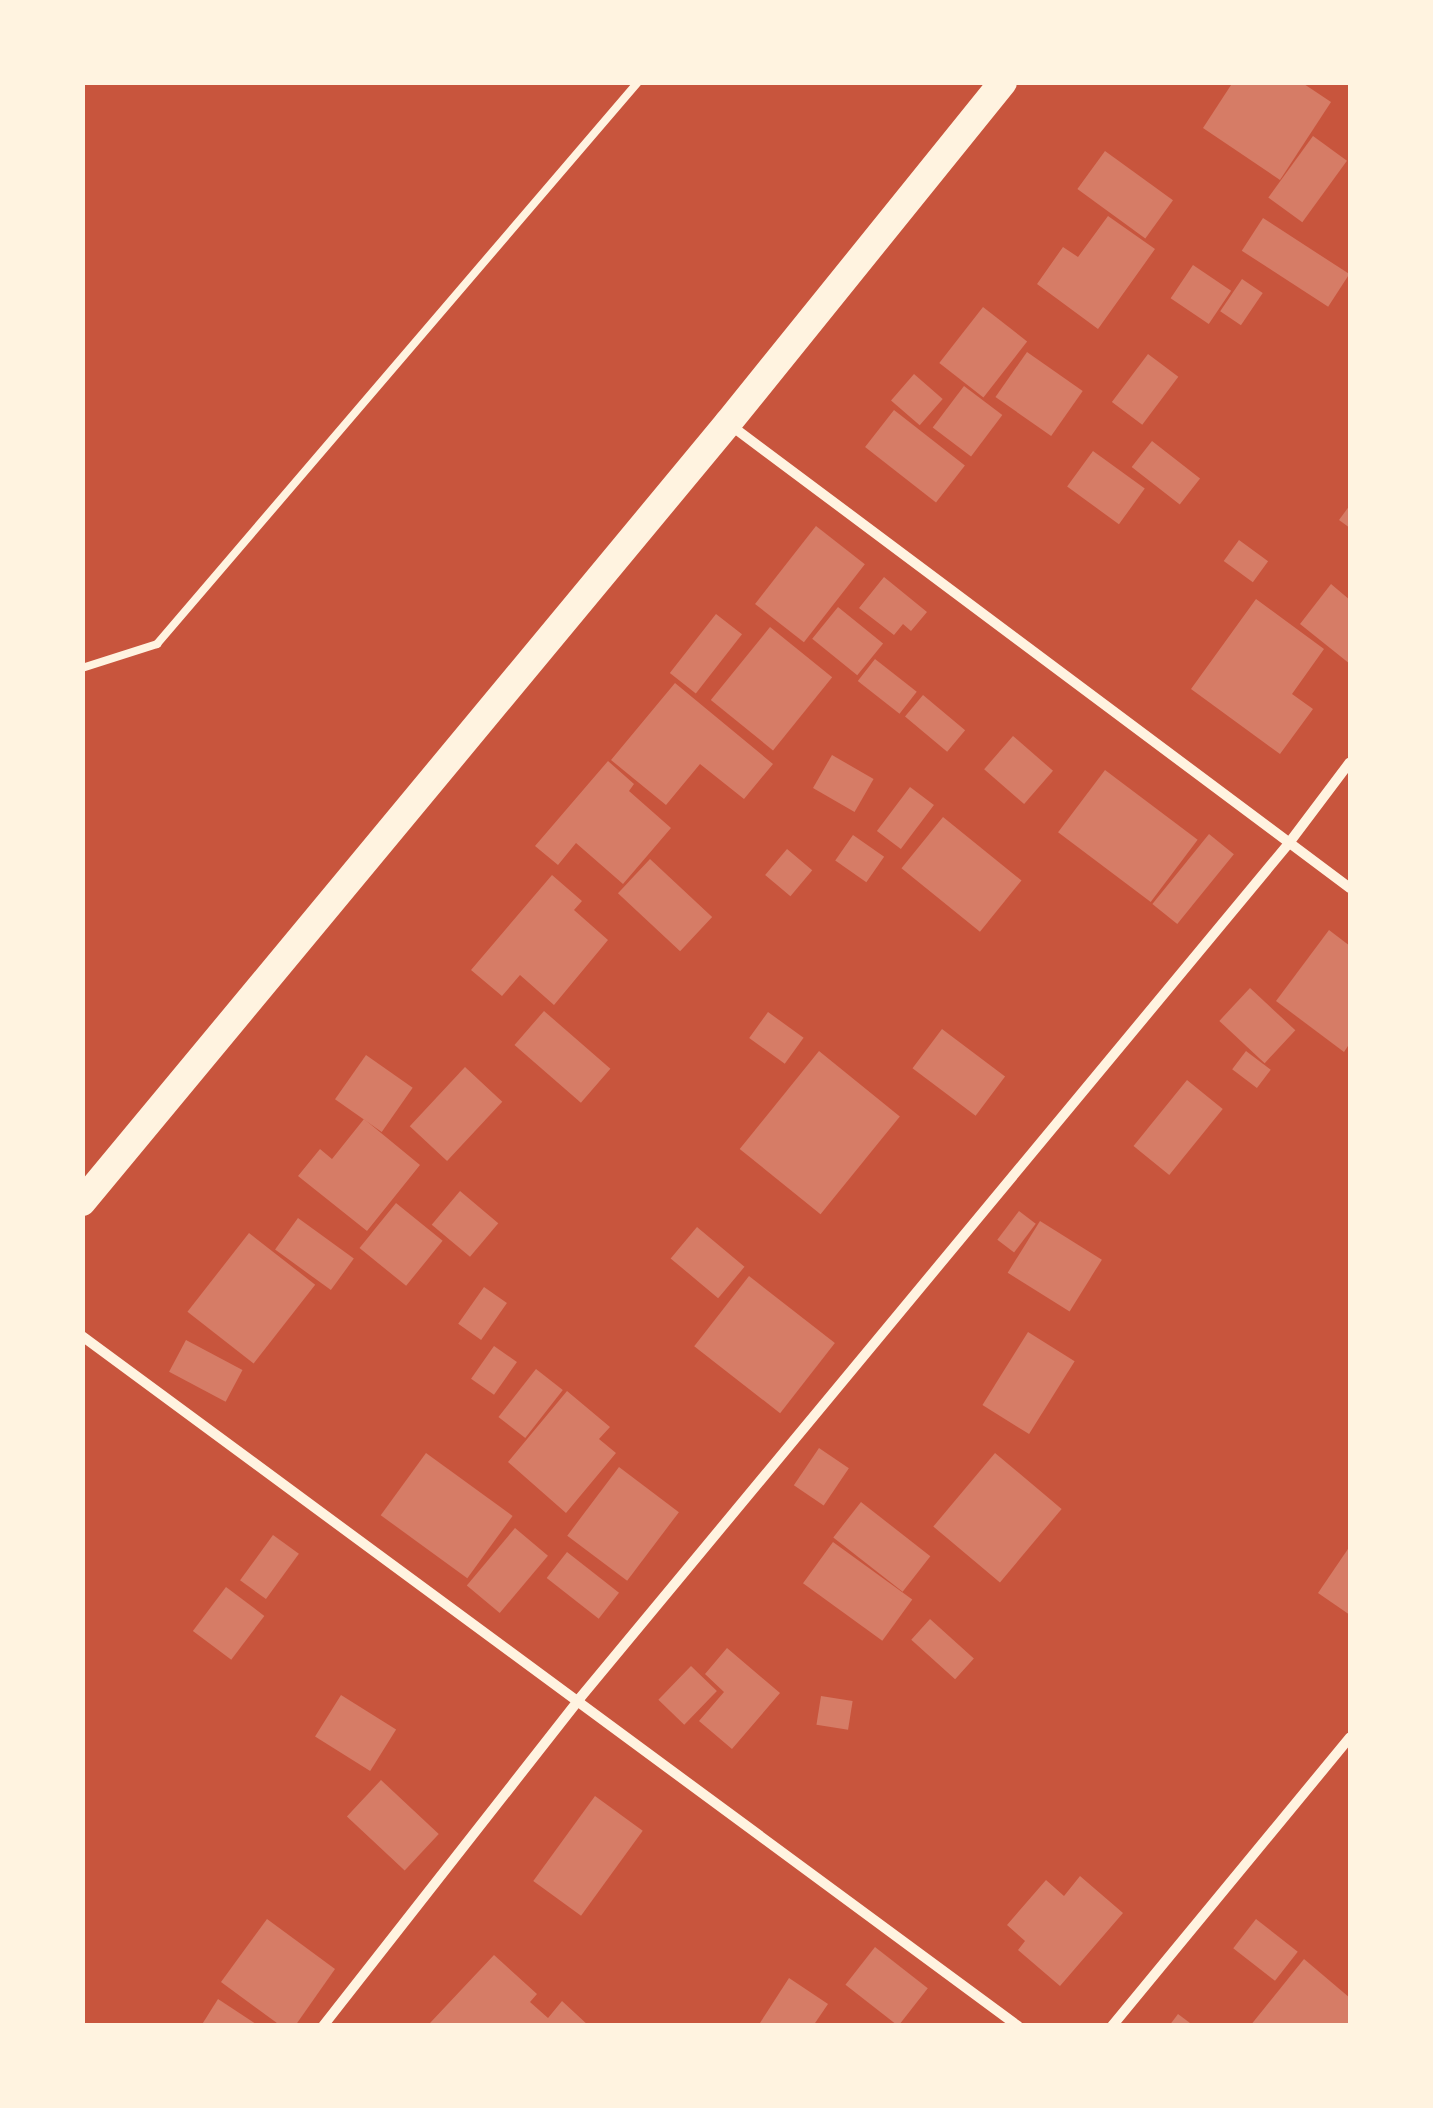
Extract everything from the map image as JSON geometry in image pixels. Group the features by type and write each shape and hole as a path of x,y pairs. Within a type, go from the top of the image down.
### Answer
{"highway":[{"path":"82,1202 728,423 1003,82"}],"street":[{"path":"728,423 1350,888"},
{"path":"323,2026 580,1698 1289,844 1350,762"},
{"path":"82,1336 580,1698 1018,2026"},
{"path":"1112,2026 1350,1737"}],"lane":[{"path":"82,668 157,644 638,82"}],"building":[{"path":"1233,82 1301,82 1331,102 1280,180 1203,128"},
{"path":"1313,136 1347,161 1302,222 1268,197"},
{"path":"1105,151 1173,200 1145,238 1077,189"},
{"path":"1108,216 1155,249 1098,329 1037,284 1063,247 1078,257"},
{"path":"1263,218 1349,274 1328,307 1242,251"},
{"path":"1193,265 1231,291 1209,324 1171,298"},
{"path":"1242,279 1263,293 1241,325 1220,311"},
{"path":"983,307 1027,341 983,397 939,363"},
{"path":"1027,352 1083,391 1051,436 995,397"},
{"path":"1148,354 1178,377 1142,425 1112,402"},
{"path":"914,374 943,399 920,425 891,400"},
{"path":"964,386 1002,415 971,456 933,428"},
{"path":"894,410 965,465 936,502 865,447"},
{"path":"1152,441 1200,479 1180,505 1132,467"},
{"path":"1093,451 1145,489 1119,524 1067,487"},
{"path":"1350,505 1350,528 1339,520"},
{"path":"816,526 865,564 804,642 755,604"},
{"path":"1239,540 1268,561 1253,582 1224,561"},
{"path":"884,577 927,612 911,631 903,624 894,635 859,608"},
{"path":"1331,584 1350,600 1350,664 1300,624"},
{"path":"1256,599 1324,649 1292,694 1313,709 1280,754 1191,689"},
{"path":"838,607 883,644 857,675 812,639"},
{"path":"716,614 742,634 696,693 670,673"},
{"path":"770,627 832,677 773,750 711,700"},
{"path":"875,659 917,692 900,714 858,681"},
{"path":"675,683 773,764 744,799 700,764 666,805 611,760"},
{"path":"923,695 965,730 947,752 905,716"},
{"path":"1013,736 1053,771 1024,804 984,769"},
{"path":"832,755 874,779 855,812 813,788"},
{"path":"608,761 634,784 629,791 671,828 623,884 576,843 558,865 535,846"},
{"path":"1105,770 1198,840 1151,902 1058,832"},
{"path":"910,787 934,805 901,849 877,831"},
{"path":"943,817 1021,881 980,932 901,868"},
{"path":"1209,834 1234,854 1177,924 1152,904"},
{"path":"853,835 884,857 866,882 835,860"},
{"path":"787,849 812,870 790,896 765,875"},
{"path":"650,859 712,917 680,951 618,893"},
{"path":"552,875 582,901 574,910 608,940 554,1005 520,975 502,996 471,970"},
{"path":"1329,930 1350,946 1350,1043 1344,1052 1276,1001"},
{"path":"1250,988 1295,1030 1265,1063 1219,1021"},
{"path":"544,1011 610,1069 581,1103 514,1045"},
{"path":"768,1012 804,1038 785,1064 749,1038"},
{"path":"942,1029 1005,1077 976,1116 913,1068"},
{"path":"819,1051 900,1116 821,1214 740,1149"},
{"path":"1246,1051 1271,1070 1257,1088 1232,1069"},
{"path":"366,1055 413,1088 382,1132 335,1099"},
{"path":"465,1067 502,1102 447,1161 410,1126"},
{"path":"1187,1080 1223,1109 1169,1175 1134,1146"},
{"path":"364,1119 420,1165 367,1231 298,1176 320,1149 332,1159"},
{"path":"460,1191 498,1223 470,1257 432,1225"},
{"path":"396,1203 443,1241 406,1286 359,1248"},
{"path":"1019,1211 1036,1224 1014,1252 997,1240"},
{"path":"298,1218 354,1259 331,1290 275,1250"},
{"path":"1040,1221 1102,1260 1070,1311 1008,1273"},
{"path":"697,1227 744,1267 718,1298 671,1258"},
{"path":"249,1233 315,1285 254,1364 187,1312"},
{"path":"749,1276 835,1343 780,1413 694,1346"},
{"path":"484,1287 507,1303 481,1340 458,1324"},
{"path":"1028,1332 1075,1361 1029,1434 982,1405"},
{"path":"186,1340 243,1370 226,1402 169,1372"},
{"path":"494,1346 517,1362 494,1395 471,1379"},
{"path":"536,1369 563,1390 525,1438 498,1417"},
{"path":"567,1391 610,1427 599,1439 616,1453 566,1513 508,1462"},
{"path":"819,1448 849,1468 824,1505 794,1485"},
{"path":"426,1453 513,1516 467,1578 381,1515"},
{"path":"995,1453 1062,1509 1000,1582 933,1527"},
{"path":"619,1467 679,1512 627,1581 567,1536"},
{"path":"861,1502 930,1556 903,1592 833,1537"},
{"path":"515,1528 548,1556 500,1613 467,1585"},
{"path":"273,1535 299,1554 266,1599 240,1580"},
{"path":"833,1542 912,1600 882,1641 803,1583"},
{"path":"1350,1546 1350,1615 1318,1593"},
{"path":"567,1552 619,1593 599,1619 547,1578"},
{"path":"226,1587 264,1616 231,1660 193,1631"},
{"path":"930,1619 974,1658 955,1679 911,1640"},
{"path":"727,1648 780,1693 732,1749 699,1721 724,1692 705,1674"},
{"path":"691,1666 717,1691 684,1725 658,1700"},
{"path":"341,1695 396,1729 370,1771 315,1737"},
{"path":"821,1696 853,1701 848,1730 816,1725"},
{"path":"381,1780 439,1834 405,1870 347,1817"},
{"path":"595,1796 643,1831 581,1916 533,1881"},
{"path":"1080,1876 1123,1913 1060,1986 1018,1950 1025,1941 1007,1925 1046,1880 1064,1896"},
{"path":"267,1919 335,1969 295,2026 281,2026 221,1982"},
{"path":"1256,1919 1298,1952 1275,1981 1233,1948"},
{"path":"875,1947 928,1988 898,2026 845,1985"},
{"path":"494,1955 537,1994 530,2002 548,2018 562,2001 589,2026 433,2026 430,2023"},
{"path":"1304,1959 1350,1998 1350,2026 1250,2026"},
{"path":"789,1978 828,2004 813,2026 758,2026"},
{"path":"218,1999 259,2026 201,2026"},
{"path":"1178,2014 1194,2026 1169,2026"}]}
